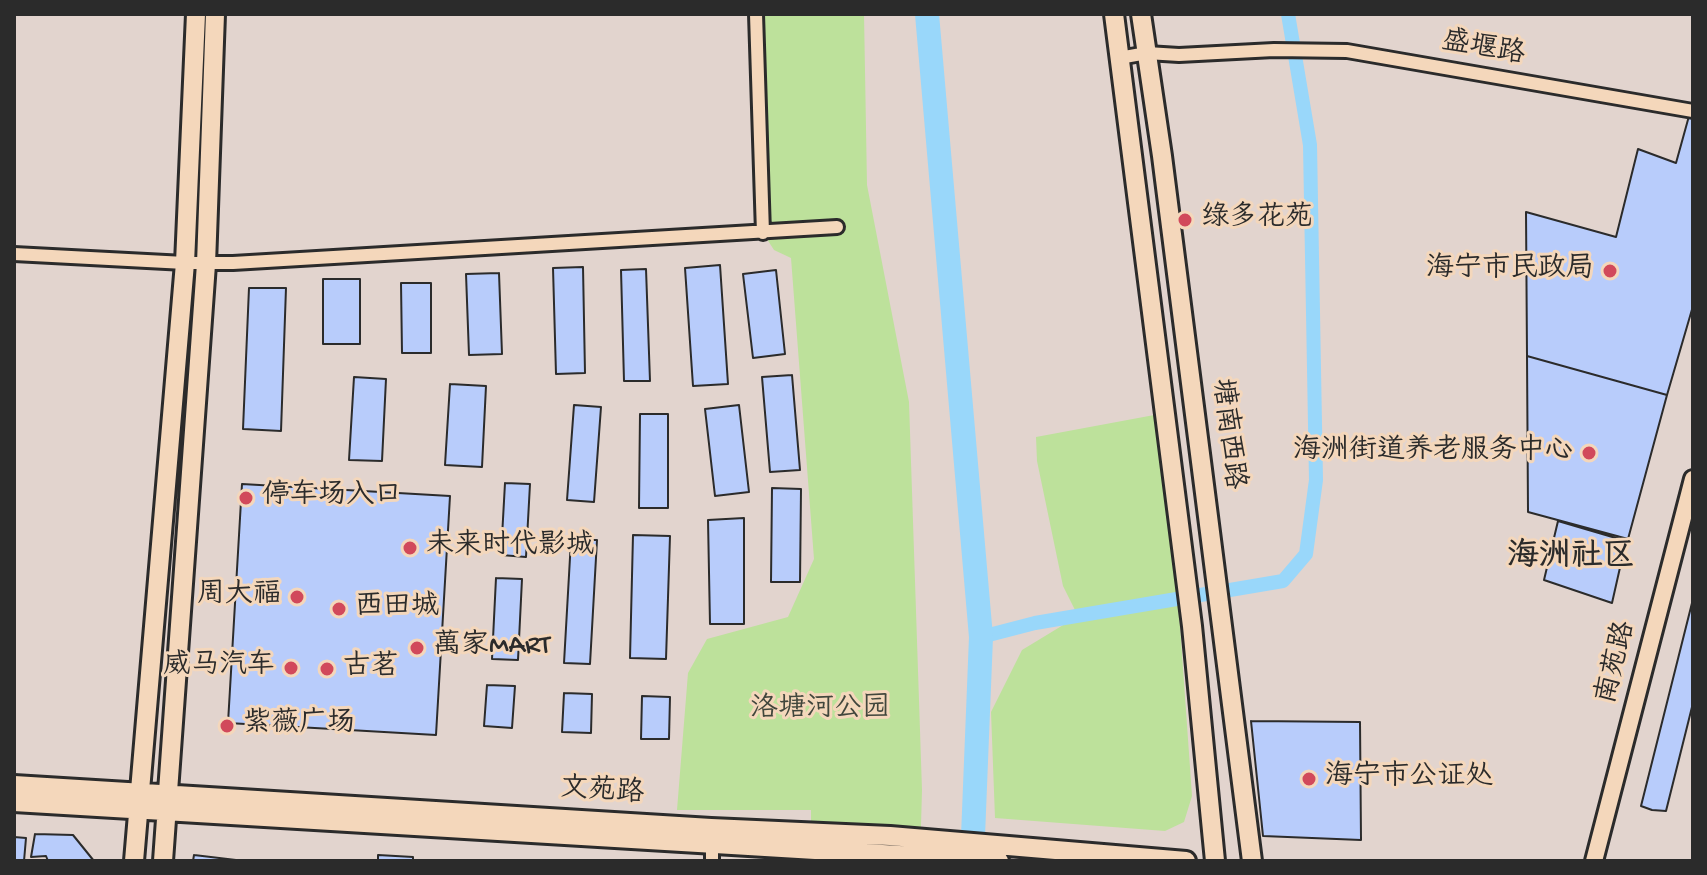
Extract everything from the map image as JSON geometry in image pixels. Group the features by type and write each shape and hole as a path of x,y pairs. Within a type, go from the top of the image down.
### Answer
{"main road":[{"path":"134,861 185,263 196,14"},
{"path":"163,861 206,264 215,14"},
{"name":"塘南西路","path":"1114,14 1192,626 1215,861"},
{"name":"塘南西路","path":"1141,14 1252,861"},
{"name":"文苑路","path":"14,785 140,801 168,813 999,861"},
{"name":"文苑路","path":"14,802 140,801 169,793 712,844 890,836 1186,861"}],"street":[{"path":"756,14 763,233"},
{"name":"盛堰路","path":"1119,58 1147,53 1347,51 1693,111"},
{"path":"14,254 206,264 837,227"},
{"name":"南苑路","path":"1594,861 1693,479"}],"green space":[{"name":"洛塘河公园","path":"756,14 864,14 867,185 909,402 922,790 920,861 811,861 811,810 677,810 688,673 707,639 788,617 814,559 791,258 774,250 763,233"},
{"path":"1165,413 1192,796 1184,822 1165,831 995,818 991,712 1022,650 1078,616 1063,586 1037,461 1036,437"}],"building":[{"name":"海宁市民政局","path":"1689,116 1693,117 1693,306 1667,395 1527,356 1526,212 1616,237 1638,149 1676,163"},
{"path":"720,265 728,384 693,386 685,268"},
{"path":"583,267 585,373 556,374 553,268"},
{"path":"646,269 650,381 624,381 621,270"},
{"path":"776,270 785,354 753,358 743,274"},
{"path":"499,273 502,354 469,355 466,274"},
{"path":"323,279 360,279 360,344 323,344"},
{"path":"401,283 431,283 431,353 402,353"},
{"path":"249,288 286,288 281,431 243,429"},
{"name":"海洲街道养老服务中心","path":"1527,356 1667,395 1628,539 1528,512"},
{"path":"792,375 800,470 770,472 762,377"},
{"path":"354,377 386,379 382,461 349,460"},
{"path":"450,384 486,386 482,467 445,465"},
{"path":"574,405 601,407 594,502 567,500"},
{"path":"739,405 749,492 715,496 705,409"},
{"path":"640,414 668,414 668,508 639,508"},
{"path":"505,483 530,484 526,557 501,555"},
{"name":"西田城","path":"242,484 450,496 436,735 228,723"},
{"path":"772,488 801,489 800,582 771,582"},
{"path":"744,518 744,624 710,624 708,520"},
{"path":"1558,521 1626,541 1612,603 1544,580"},
{"path":"633,535 670,536 666,659 630,658"},
{"path":"571,540 597,540 590,664 564,663"},
{"path":"496,578 522,579 518,660 492,659"},
{"path":"1693,599 1693,703 1666,811 1652,810 1641,806"},
{"path":"487,685 515,686 512,728 484,726"},
{"path":"564,693 592,694 591,733 562,732"},
{"path":"642,696 670,697 669,739 641,739"},
{"name":"海宁市公证处","path":"1251,721 1360,722 1361,840 1263,836"},
{"path":"35,834 73,835 94,861 48,861 46,856 31,857"},
{"path":"14,837 26,838 24,861 14,861"},
{"path":"194,855 236,860 236,861 193,861"},
{"path":"378,855 413,857 413,861 378,861"}],"waterway":[{"path":"927,14 981,637 972,861"},
{"path":"981,637 1035,623 1283,581 1306,554 1316,480 1310,145 1288,14"}],"place":[{"name":"绿多花苑","path":"1185,220"},
{"name":"海宁市民政局","path":"1610,271"},
{"name":"海洲街道养老服务中心","path":"1589,453"},
{"name":"停车场入口","path":"246,498"},
{"name":"未来时代影城","path":"410,548"},
{"name":"周大福","path":"297,597"},
{"name":"西田城","path":"339,609"},
{"name":"萬家MART","path":"417,648"},
{"name":"威马汽车","path":"291,668"},
{"name":"古茗","path":"327,669"},
{"name":"紫薇广场","path":"227,726"},
{"name":"海宁市公证处","path":"1309,779"}],"district":[{"name":"海洲社区","path":"1571,559"}]}
